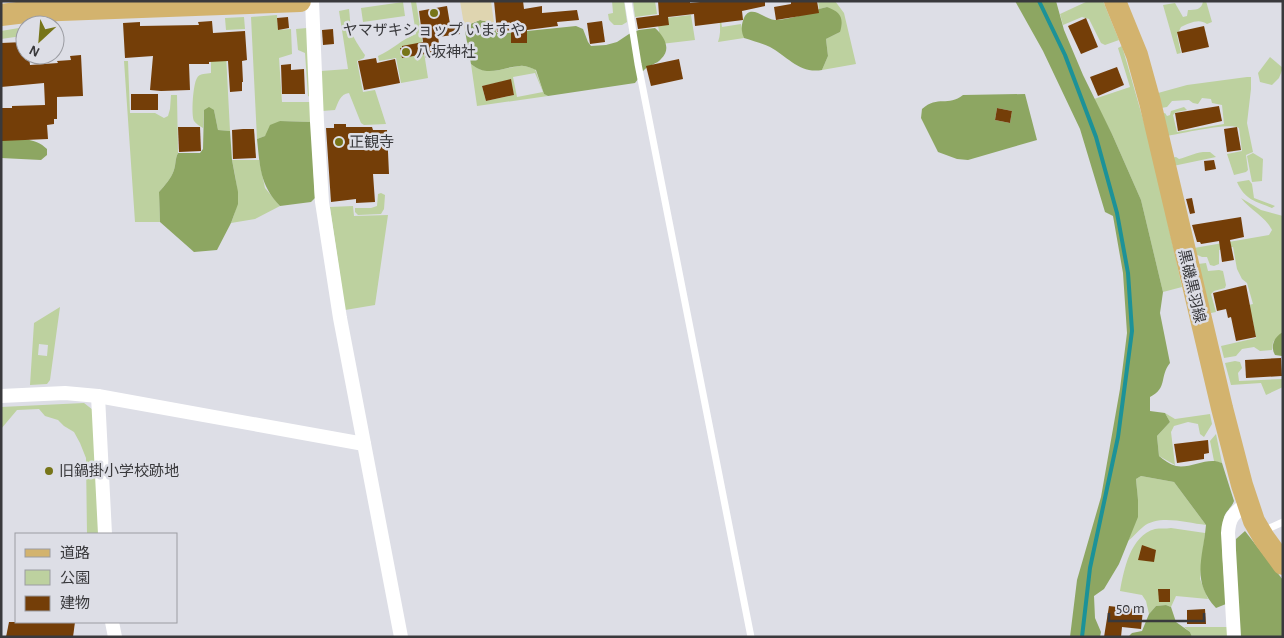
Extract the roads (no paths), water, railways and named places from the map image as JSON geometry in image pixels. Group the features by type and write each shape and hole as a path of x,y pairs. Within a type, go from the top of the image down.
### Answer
{"main road":[{"path":"1,15 34,11 300,1"},
{"name":"黒磯黒羽線","path":"1115,1 1137,55 1150,102 1222,408 1247,504 1261,532 1283,564"}],"street":[{"path":"312,1 322,202 340,318 401,637"},
{"path":"1,396 65,394 98,396 364,444"},
{"path":"98,396 105,533"},
{"path":"1234,637 1228,524 1232,516 1247,504"},
{"path":"112,623 115,637"}],"lane":[{"path":"628,1 638,64 752,637"},
{"path":"1261,532 1283,522"}],"waterway":[{"path":"1039,1 1065,55 1096,137 1117,213 1128,273 1132,331 1118,437 1090,568 1082,637"}],"place":[{"name":"ヤマザキショップ いますや","path":"434,13"},
{"name":"八坂神社","path":"406,52"},
{"name":"正観寺","path":"339,142"},
{"name":"旧鍋掛小学校跡地","path":"49,471"}]}
